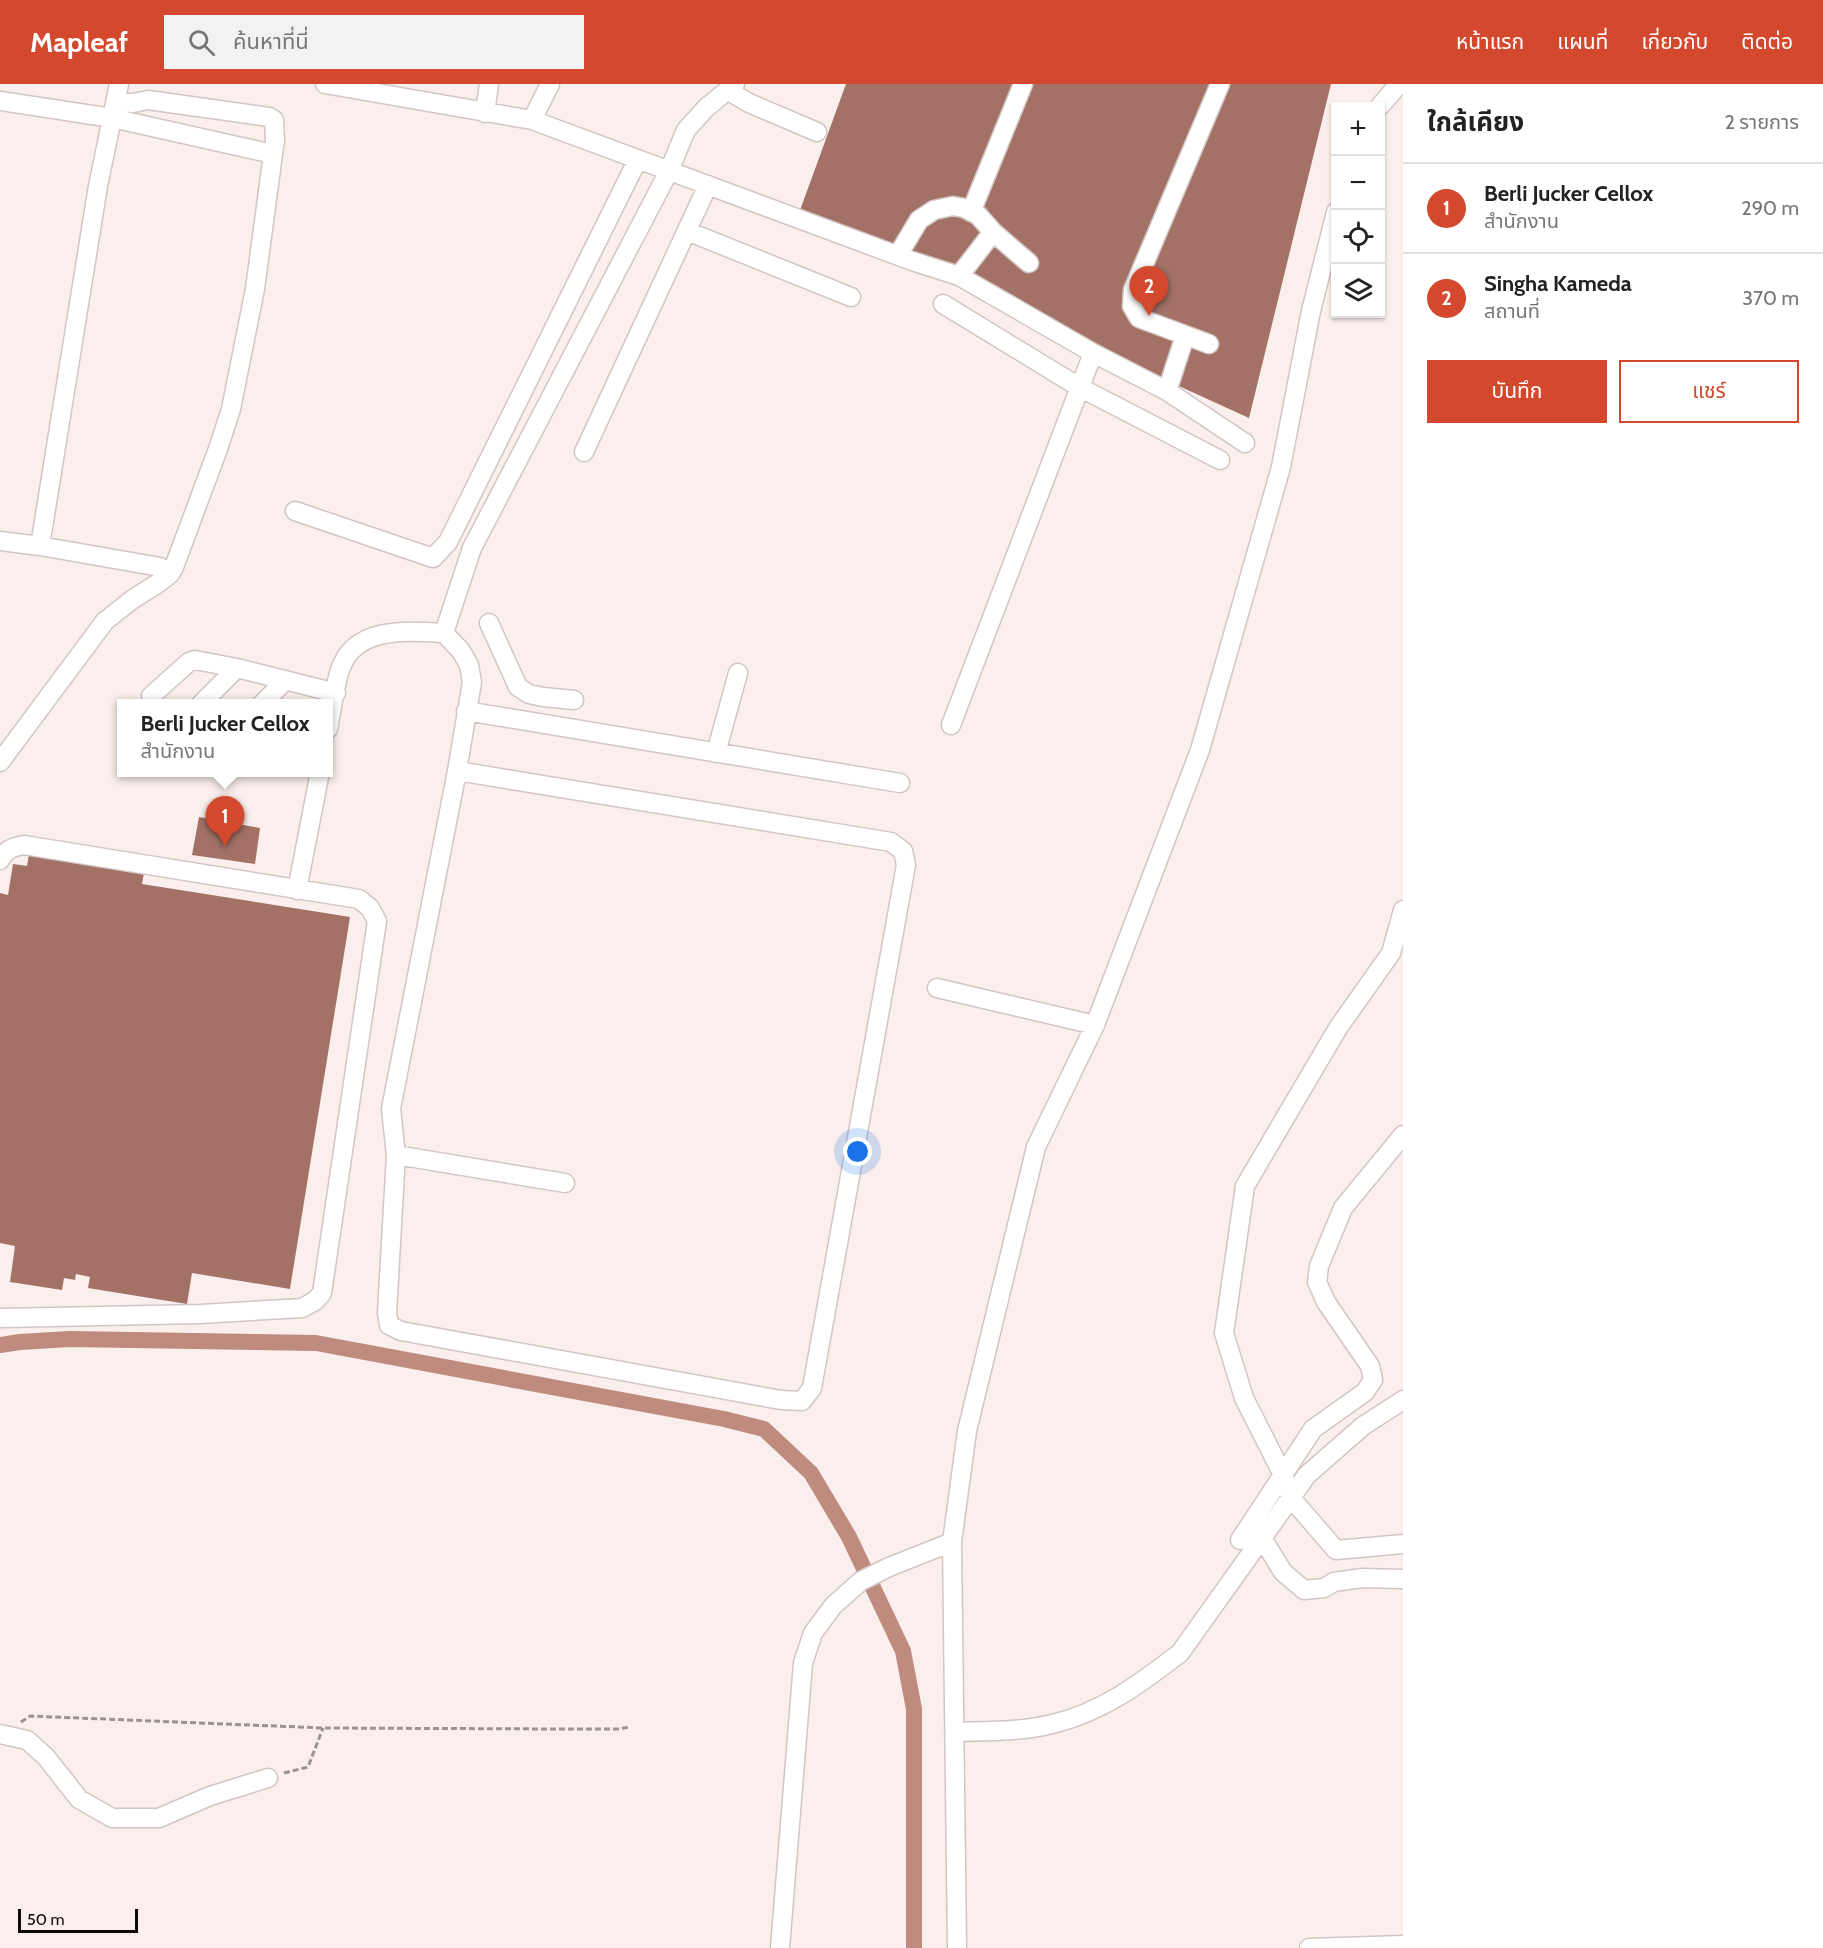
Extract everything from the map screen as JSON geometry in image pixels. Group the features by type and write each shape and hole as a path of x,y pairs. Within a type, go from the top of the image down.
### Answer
{"street":[{"path":"325,84 532,120 959,276 1093,353 1167,391 1245,443"},
{"path":"485,112 489,84"},
{"path":"532,120 550,84"},
{"path":"971,212 1023,84"},
{"path":"1209,344 1139,318 1132,306 1133,290 1220,84"},
{"path":"1383,102 1399,84"},
{"path":"444,633 472,548 669,171 686,130 706,108 731,87 749,103 817,132"},
{"path":"0,101 115,101 134,104 148,100 269,117 274,120 275,128 255,289 231,409 174,567 170,574 105,621 0,762"},
{"path":"115,101 273,154"},
{"path":"40,546 98,186 115,101"},
{"path":"295,511 433,558 439,553 448,542 638,159"},
{"path":"584,452 708,185"},
{"path":"898,255 920,220 934,210 952,206 978,215 993,232 1029,263"},
{"path":"957,1948 952,1542 967,1431 1036,1147 1095,1025 1200,750 1281,467 1311,311 1331,229"},
{"path":"687,231 851,297"},
{"path":"959,276 993,232"},
{"path":"943,304 1079,387 1220,460"},
{"path":"1167,391 1185,336"},
{"path":"951,725 1093,353"},
{"path":"0,541 160,567 170,574"},
{"path":"489,623 518,687 529,694 543,698 574,700"},
{"path":"333,706 340,668 351,649 363,640 407,631 444,633 461,651 470,665 472,682 457,771 391,1109 396,1155 387,1313 389,1325 401,1331 781,1400 802,1401 812,1388 906,865 903,851 891,842 457,771"},
{"path":"151,696 189,662 195,660 336,693"},
{"path":"206,699 237,668"},
{"path":"716,753 738,673"},
{"path":"267,699 286,680"},
{"path":"524,721 529,694"},
{"path":"466,711 900,783"},
{"path":"297,890 319,777"},
{"path":"0,860 4,852 24,845 359,899 370,908 377,921 322,1293 315,1301 302,1308 201,1314 0,1318"},
{"path":"1403,910 1391,953 1338,1028 1245,1186 1224,1334 1244,1398 1283,1475 1291,1498 1336,1550 1403,1544"},
{"path":"937,988 1095,1025"},
{"path":"1240,1540 1313,1429 1365,1392 1373,1380 1370,1366 1326,1302 1317,1282 1319,1266 1343,1208 1403,1135"},
{"path":"396,1155 565,1183"},
{"path":"955,1732 1022,1729 1052,1724 1086,1713 1121,1696 1180,1653 1307,1475 1363,1426 1403,1400"},
{"path":"1262,1538 1282,1572 1304,1590 1324,1588 1334,1582 1362,1578 1403,1579"},
{"path":"780,1948 803,1662 813,1633 833,1606 861,1581 889,1567 952,1542"},
{"path":"3,1734 27,1740 46,1757 79,1799 112,1818 159,1818 210,1796 268,1778"},
{"path":"1309,1948 1403,1945"}],"path":[{"path":"3,1734 30,1716 323,1728 618,1729 630,1726"},
{"path":"268,1778 308,1767 323,1728"}],"building":[{"path":"846,84 1331,84 1249,418 799,213"},
{"path":"199,817 260,828 255,864 192,855"},
{"path":"29,854 144,873 142,884 350,917 290,1289 192,1273 187,1304 88,1288 90,1277 76,1274 75,1280 64,1278 62,1290 10,1282 15,1246 0,1243 0,893 8,895 13,864 27,866"}],"waterway":[{"path":"0,1345 70,1339 316,1343 724,1419 764,1429 811,1473 849,1537 903,1651 914,1709 914,1948"}],"place":[{"name":"Singha Kameda","path":"1149,316"},
{"name":"Berli Jucker Cellox","path":"225,846"}]}
